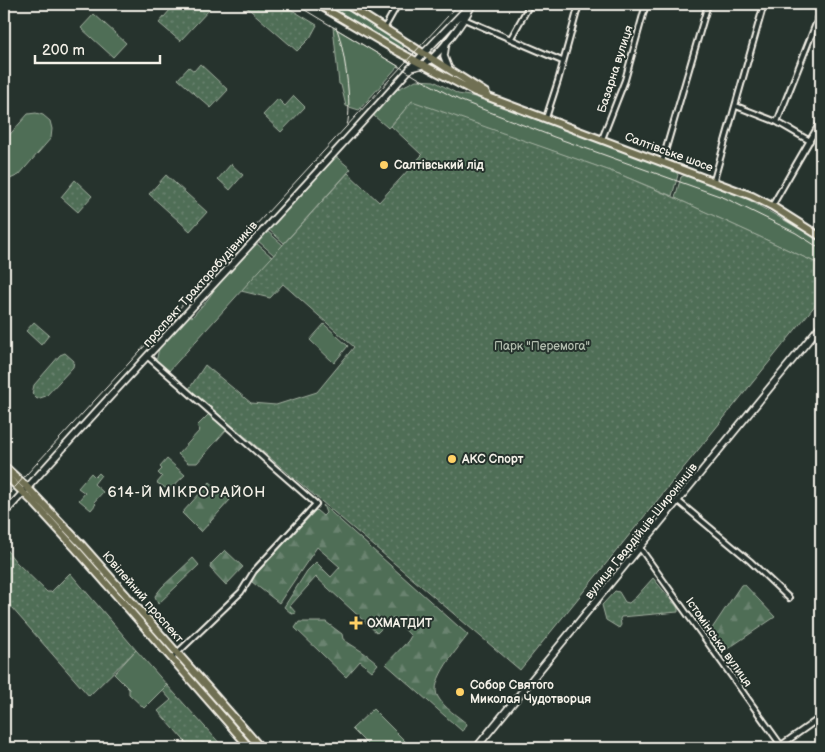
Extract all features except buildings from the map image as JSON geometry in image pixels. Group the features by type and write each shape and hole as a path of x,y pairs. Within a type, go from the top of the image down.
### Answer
{"main road":[{"name":"Салтівське шосе","path":"317,4 419,63 474,92 714,180 772,206 820,233"},
{"name":"Салтівське шосе","path":"346,4 502,102"},
{"name":"проспект Тракторобудівників","path":"419,63 424,53 472,4"},
{"name":"проспект Тракторобудівників","path":"4,514 410,68 432,58 464,19 472,4"},
{"path":"447,41 444,56 450,70"},
{"name":"вулиця Гвардійців-Широнінців","path":"476,748 821,325"},
{"name":"Ювілейний проспект","path":"4,466 175,656 261,748"},
{"name":"Ювілейний проспект","path":"4,474 25,489"},
{"name":"Ювілейний проспект","path":"175,656 250,748"}],"street":[{"path":"385,27 398,4"},
{"path":"511,38 530,4"},
{"path":"546,118 579,4"},
{"name":"Базарна вулиця","path":"602,140 624,80 646,4"},
{"path":"662,162 708,4"},
{"path":"714,180 764,4"},
{"path":"777,122 821,11"},
{"path":"464,19 562,61"},
{"path":"736,106 777,122 810,141"},
{"path":"772,206 821,121"},
{"path":"148,357 316,504 254,571 242,592 175,656"},
{"path":"678,502 750,561 789,598"},
{"name":"Істомінська вулиця","path":"640,548 782,747"},
{"path":"782,747 821,717"}],"green space":[{"path":"175,4 204,4 210,9 180,41 159,23"},
{"path":"243,4 282,4 317,25 310,38 297,51"},
{"path":"326,4 337,4 405,45 402,49"},
{"path":"94,14 126,43 113,57 81,28"},
{"path":"333,27 398,66 359,110 346,106 341,85 339,84"},
{"path":"200,64 228,90 211,108 178,79 189,67 194,71"},
{"path":"416,80 434,81 458,94 481,98 675,170 678,175 672,196 619,174 412,102 388,128 374,116 374,113 398,89"},
{"path":"294,96 305,107 281,132 263,115 278,99 285,106"},
{"name":"Парк \"Перемога\"","path":"412,101 619,174 821,265 821,298 520,670 189,389 205,365 251,403 276,405 317,392 354,347 283,284 270,298 241,291 348,173 379,202 422,155 391,126"},
{"path":"36,113 43,115 50,121 52,129 51,138 19,175 10,179 4,179 4,141 28,114"},
{"path":"334,155 351,169 284,243 267,228"},
{"path":"231,164 243,175 230,190 218,179"},
{"path":"687,174 740,195 821,241 821,265 675,198 681,177"},
{"path":"166,175 207,212 190,231 149,194"},
{"path":"75,180 92,196 78,212 61,197"},
{"path":"266,230 283,245 274,255 257,240"},
{"path":"255,242 272,257 168,372 156,362 159,348 189,315 192,317"},
{"path":"34,322 49,335 41,345 26,331"},
{"path":"324,324 348,346 334,363 310,340"},
{"path":"65,353 74,361 73,367 46,396 37,399 32,394 34,385 60,355"},
{"path":"209,414 226,430 197,463 188,463 178,454 200,430 197,426"},
{"path":"167,459 185,475 169,490 157,483 162,477 158,473 162,469 160,467"},
{"path":"91,473 95,477 99,473 101,475 94,484 103,492 94,502 96,504 91,510 79,500 85,493 78,488"},
{"path":"210,482 230,500 201,532 182,513"},
{"path":"323,505 468,635 446,665 437,683 436,691 444,705 467,724 464,730 462,731 386,664 411,636 393,617 377,633 316,577 290,606 296,613 292,614 284,607 307,571 316,562 331,577 340,567 317,547 279,603 252,582 253,577 316,510 323,516 326,513"},
{"path":"5,548 16,562 47,592 51,592 70,573 136,650 89,696 4,599"},
{"path":"225,550 243,567 226,585 210,568 211,564"},
{"path":"193,558 199,565 158,604 155,596"},
{"path":"653,578 678,608 678,612 621,617 619,628 606,620 602,605 615,591 619,592 625,602 629,603"},
{"path":"744,584 775,617 720,654 716,652 707,636 741,585"},
{"path":"299,622 326,622 342,634 343,639 378,664 372,671 360,661 346,677 295,628"},
{"path":"136,650 167,685 144,708 129,694 129,689 114,674"},
{"path":"167,685 224,748 191,748 158,711 171,700 162,690"},
{"path":"373,709 412,748 371,748 352,729"}],"tram line":[{"path":"295,4 418,78 459,100 554,137 725,198 796,233 821,249"},
{"path":"4,499 459,4"},
{"path":"336,27 347,76 349,105 347,125"}],"place":[{"name":"Салтівський лід","path":"384,165"},
{"name":"АКС Спорт","path":"452,459"},
{"name":"ОХМАТДИТ","path":"356,623"},
{"name":"Собор Святого Миколая Чудотворця","path":"460,692"}],"district":[{"name":"614-Й МІКРОРАЙОН","path":"187,492"}]}
